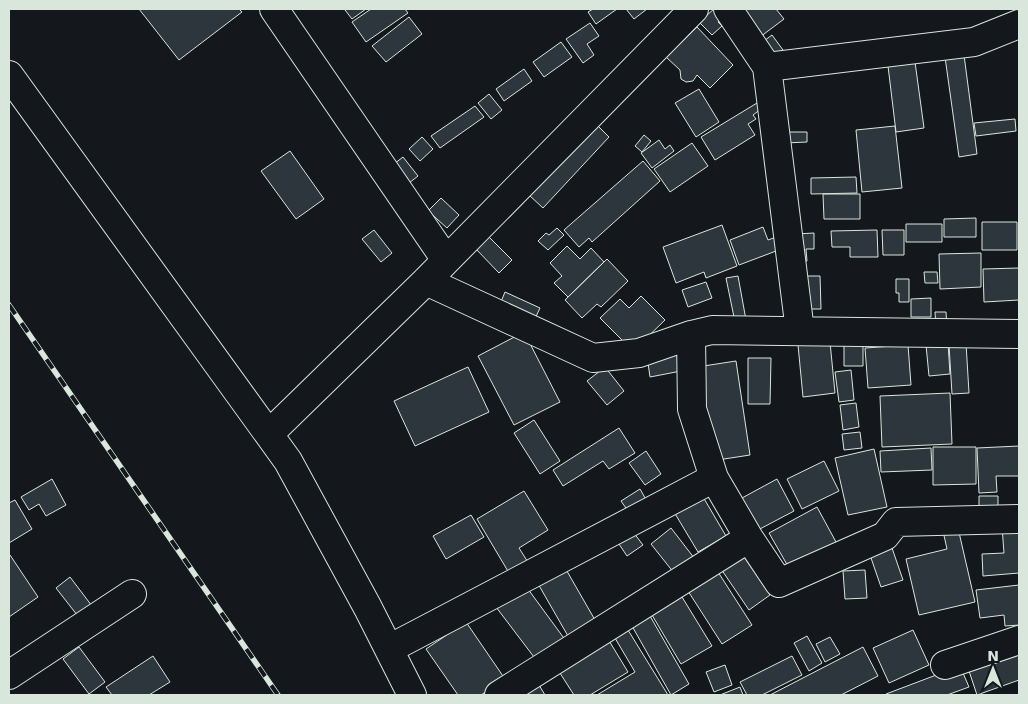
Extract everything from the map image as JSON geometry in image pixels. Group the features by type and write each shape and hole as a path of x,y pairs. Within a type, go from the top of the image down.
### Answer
{"street":[{"path":"274,9 446,260"},
{"path":"269,434 426,281 694,9"},
{"path":"728,9 767,67 800,331"},
{"path":"767,67 974,42 1019,24"},
{"path":"9,76 288,461 412,695"},
{"path":"426,281 593,358 639,353 691,335 712,330 1019,334"},
{"path":"691,335 692,409 714,478 749,538 779,583 885,536 896,522 1019,519"},
{"path":"389,649 714,478"},
{"path":"499,695 749,538"},
{"path":"9,675 132,594"},
{"path":"945,665 1019,640"}],"building":[{"path":"139,9 239,9 242,12 179,60"},
{"path":"366,9 352,19 345,10"},
{"path":"371,9 405,9 408,13 366,42 352,22"},
{"path":"593,9 617,9 596,24 588,12"},
{"path":"626,9 647,9 634,19"},
{"path":"714,9 723,18 718,22 722,26 712,35 699,22"},
{"path":"739,9 776,9 784,19 760,37"},
{"path":"409,17 422,34 386,62 372,46"},
{"path":"590,23 599,36 587,44 594,55 583,63 566,39"},
{"path":"697,27 733,65 710,88 697,75 693,81 686,82 681,79 680,70 666,57"},
{"path":"772,35 783,50 772,58 760,44"},
{"path":"561,42 572,57 544,77 533,62"},
{"path":"964,55 977,154 959,157 945,57"},
{"path":"915,62 924,128 896,132 888,66"},
{"path":"524,69 532,81 504,101 496,89"},
{"path":"699,89 719,122 696,137 675,103"},
{"path":"489,94 502,110 491,119 478,103"},
{"path":"757,103 761,109 753,115 756,119 748,124 755,135 715,160 701,137"},
{"path":"475,106 484,117 440,148 431,136"},
{"path":"1015,119 1016,131 976,136 974,123"},
{"path":"596,124 609,137 543,208 529,195"},
{"path":"895,126 902,188 862,192 856,130"},
{"path":"785,132 807,132 807,142 785,143"},
{"path":"644,135 651,141 642,152 635,146"},
{"path":"422,137 433,149 420,161 409,149"},
{"path":"659,140 665,149 670,145 674,151 652,168 641,153"},
{"path":"692,143 708,166 670,192 654,169"},
{"path":"290,151 324,199 296,219 261,171"},
{"path":"403,157 418,176 409,183 394,164"},
{"path":"643,161 660,181 592,242 589,238 579,247 564,230"},
{"path":"856,177 857,193 811,194 811,178"},
{"path":"823,194 860,194 860,219 824,219"},
{"path":"441,198 459,215 447,228 428,211"},
{"path":"976,218 976,237 944,237 944,219"},
{"path":"982,222 1017,222 1017,250 982,250"},
{"path":"906,224 942,224 942,242 906,242"},
{"path":"722,225 737,266 706,278 704,272 676,283 663,247"},
{"path":"763,227 768,240 779,236 784,248 739,265 730,240"},
{"path":"557,228 564,235 548,250 538,241 546,233 549,235"},
{"path":"374,230 392,253 381,262 362,239"},
{"path":"877,230 878,257 850,257 850,247 832,247 831,231"},
{"path":"882,230 904,230 904,255 883,255"},
{"path":"814,233 814,249 806,249 807,261 797,262 796,234"},
{"path":"488,236 512,260 499,273 475,248"},
{"path":"567,246 580,259 591,248 604,262 568,297 554,283 562,276 550,263"},
{"path":"981,253 981,287 940,289 939,254"},
{"path":"607,259 628,281 601,307 597,304 582,318 565,300"},
{"path":"1019,268 1019,300 984,302 983,269"},
{"path":"924,272 937,272 938,283 925,283"},
{"path":"738,276 746,320 735,322 726,278"},
{"path":"801,276 820,276 821,309 802,309"},
{"path":"896,279 909,279 909,302 899,302 899,293 896,293"},
{"path":"706,282 712,298 688,307 682,290"},
{"path":"505,292 540,308 532,325 498,309"},
{"path":"641,296 665,320 633,351 600,318 620,299 629,308"},
{"path":"931,298 931,317 911,317 911,299"},
{"path":"935,312 946,312 947,327 936,327"},
{"path":"524,332 560,402 514,425 478,356"},
{"path":"830,342 835,393 803,397 798,345"},
{"path":"844,343 863,343 863,366 844,366"},
{"path":"948,343 950,374 929,376 926,345"},
{"path":"966,343 969,393 952,394 949,345"},
{"path":"908,345 911,385 868,388 865,348"},
{"path":"677,351 681,371 650,377 647,356"},
{"path":"748,358 771,358 770,404 748,404"},
{"path":"736,361 750,455 711,461 697,367"},
{"path":"468,367 489,412 415,446 394,401"},
{"path":"605,367 624,391 607,405 587,381"},
{"path":"851,370 854,400 839,402 835,372"},
{"path":"950,393 952,444 882,447 880,396"},
{"path":"856,403 859,427 843,430 840,405"},
{"path":"534,420 560,461 540,474 514,433"},
{"path":"619,428 635,453 609,469 603,461 563,486 553,470"},
{"path":"860,432 862,448 844,450 842,434"},
{"path":"1019,446 1019,476 996,476 997,492 979,493 977,448"},
{"path":"933,447 976,447 976,484 933,485"},
{"path":"931,448 932,470 881,472 880,451"},
{"path":"874,449 887,507 848,515 835,458"},
{"path":"646,451 661,474 645,485 629,463"},
{"path":"824,461 839,491 802,509 787,479"},
{"path":"52,479 66,505 46,516 39,504 29,510 21,497"},
{"path":"777,479 794,511 758,530 742,498"},
{"path":"640,489 648,503 630,514 621,501"},
{"path":"699,490 726,536 698,552 671,507"},
{"path":"524,491 548,530 519,548 531,567 512,578 477,519"},
{"path":"979,496 998,496 998,517 979,517"},
{"path":"15,500 32,529 9,543 9,503"},
{"path":"817,507 836,542 789,568 769,533"},
{"path":"471,515 484,537 446,559 433,536"},
{"path":"1002,527 1019,532 1019,573 983,576 982,554 1004,553"},
{"path":"630,528 643,545 627,556 615,538"},
{"path":"671,528 698,563 678,578 651,544"},
{"path":"958,528 975,602 919,615 906,559 947,549 943,531"},
{"path":"892,548 903,580 881,587 870,555"},
{"path":"740,551 770,595 749,610 719,566"},
{"path":"9,555 38,597 9,617"},
{"path":"564,566 595,620 568,636 537,582"},
{"path":"865,570 867,598 845,599 843,571"},
{"path":"718,572 752,625 722,644 688,591"},
{"path":"70,577 95,610 81,620 56,588"},
{"path":"525,585 566,641 537,661 496,607"},
{"path":"1019,585 1019,625 1005,626 1004,615 980,618 976,590"},
{"path":"682,597 712,646 681,664 652,615"},
{"path":"650,616 689,684 671,695 632,626"},
{"path":"466,622 505,679 481,695 458,695 426,649"},
{"path":"628,630 668,695 597,695 635,672 615,638"},
{"path":"913,630 929,665 889,683 873,648"},
{"path":"807,636 822,663 809,671 794,643"},
{"path":"830,637 840,654 825,662 816,644"},
{"path":"608,639 628,672 590,695 574,695 558,670"},
{"path":"79,647 105,682 89,694 63,659"},
{"path":"863,647 878,676 841,695 770,695"},
{"path":"1019,647 1019,680 977,695 967,665"},
{"path":"153,656 170,682 149,695 112,695 106,687"},
{"path":"792,656 802,675 762,695 747,695 740,682"},
{"path":"725,665 732,685 714,692 706,672"},
{"path":"960,666 969,687 947,695 886,695 886,694"},
{"path":"539,685 545,695 523,695"},
{"path":"740,687 743,695 720,695"}],"railway":[{"path":"9,305 278,695"}]}
